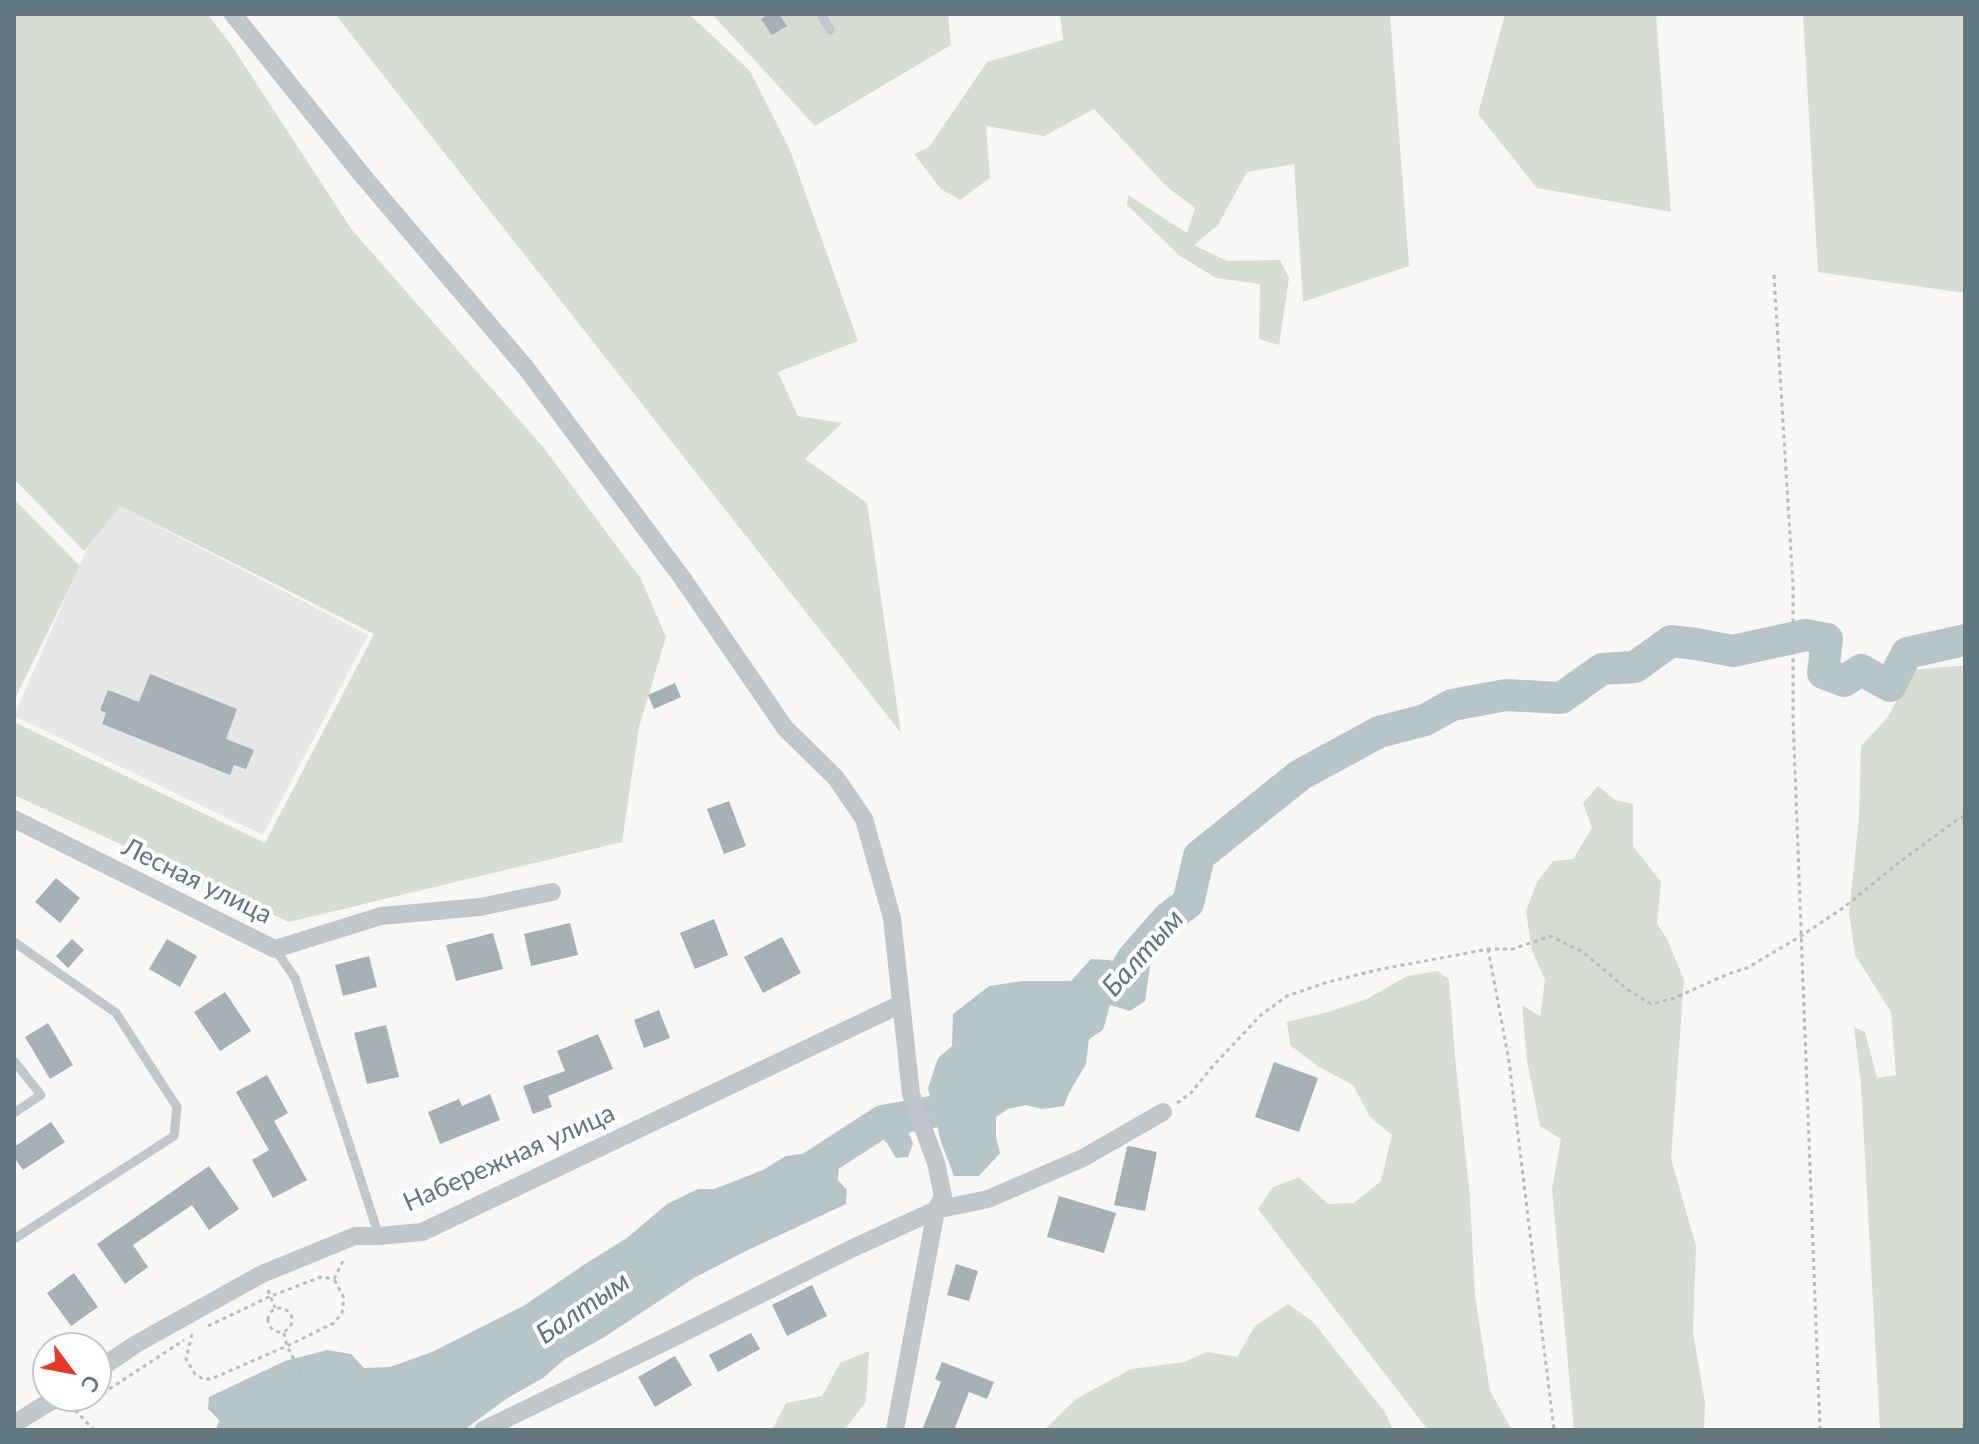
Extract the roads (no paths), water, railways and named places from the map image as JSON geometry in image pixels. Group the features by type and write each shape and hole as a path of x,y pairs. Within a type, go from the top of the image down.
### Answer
{"street":[{"path":"233,14 363,176 526,368 683,579 785,728 836,778 864,819 892,918 911,1094 936,1163 943,1196 936,1210 895,1430"},
{"name":"Лесная улица","path":"14,819 275,949 381,916 480,907 552,892"},
{"name":"Набережная улица","path":"112,1360 262,1274 355,1236 422,1232 901,1004"},
{"path":"483,1430 853,1248 936,1210 988,1199 1083,1158 1163,1112"},
{"path":"14,1424 39,1412"}],"lane":[{"path":"821,14 830,30"},
{"path":"14,942 116,1013 177,1107 174,1136 14,1239"},
{"path":"275,949 295,978 379,1236"},
{"path":"14,1061 41,1095 14,1113"}],"water":[{"path":"1137,935 1154,939 1145,1001 1130,1011 1110,1005 1103,1030 1089,1039 1086,1064 1064,1106 1042,1109 1026,1105 1008,1109 996,1117 1000,1153 979,1176 954,1176 941,1142 928,1088 938,1058 952,1046 953,1014 989,986 1023,981 1071,981 1091,959 1110,960 1120,965 1132,950"},
{"path":"895,1111 904,1119 913,1144 908,1157 896,1158 887,1143 874,1131 877,1116"},
{"path":"833,1146 840,1154 838,1180 847,1190 846,1204 694,1278 603,1338 565,1359 543,1378 506,1399 464,1430 216,1430 219,1420 208,1409 209,1397 285,1361 327,1350 351,1354 364,1368 390,1367 432,1352 525,1305 627,1238 667,1204 698,1189 714,1189 763,1170 786,1156 817,1152"}],"waterway":[{"name":"Балтым","path":"1124,973 1168,918 1188,903 1199,856 1300,775 1379,732 1425,720 1452,705 1506,695 1561,698 1602,669 1635,667 1671,641 1733,651 1806,635 1827,639 1823,673 1844,681 1861,670 1890,686 1907,653 1965,640"},
{"name":"Балтым","path":"801,1174 883,1121 948,1109 974,1094"}]}
